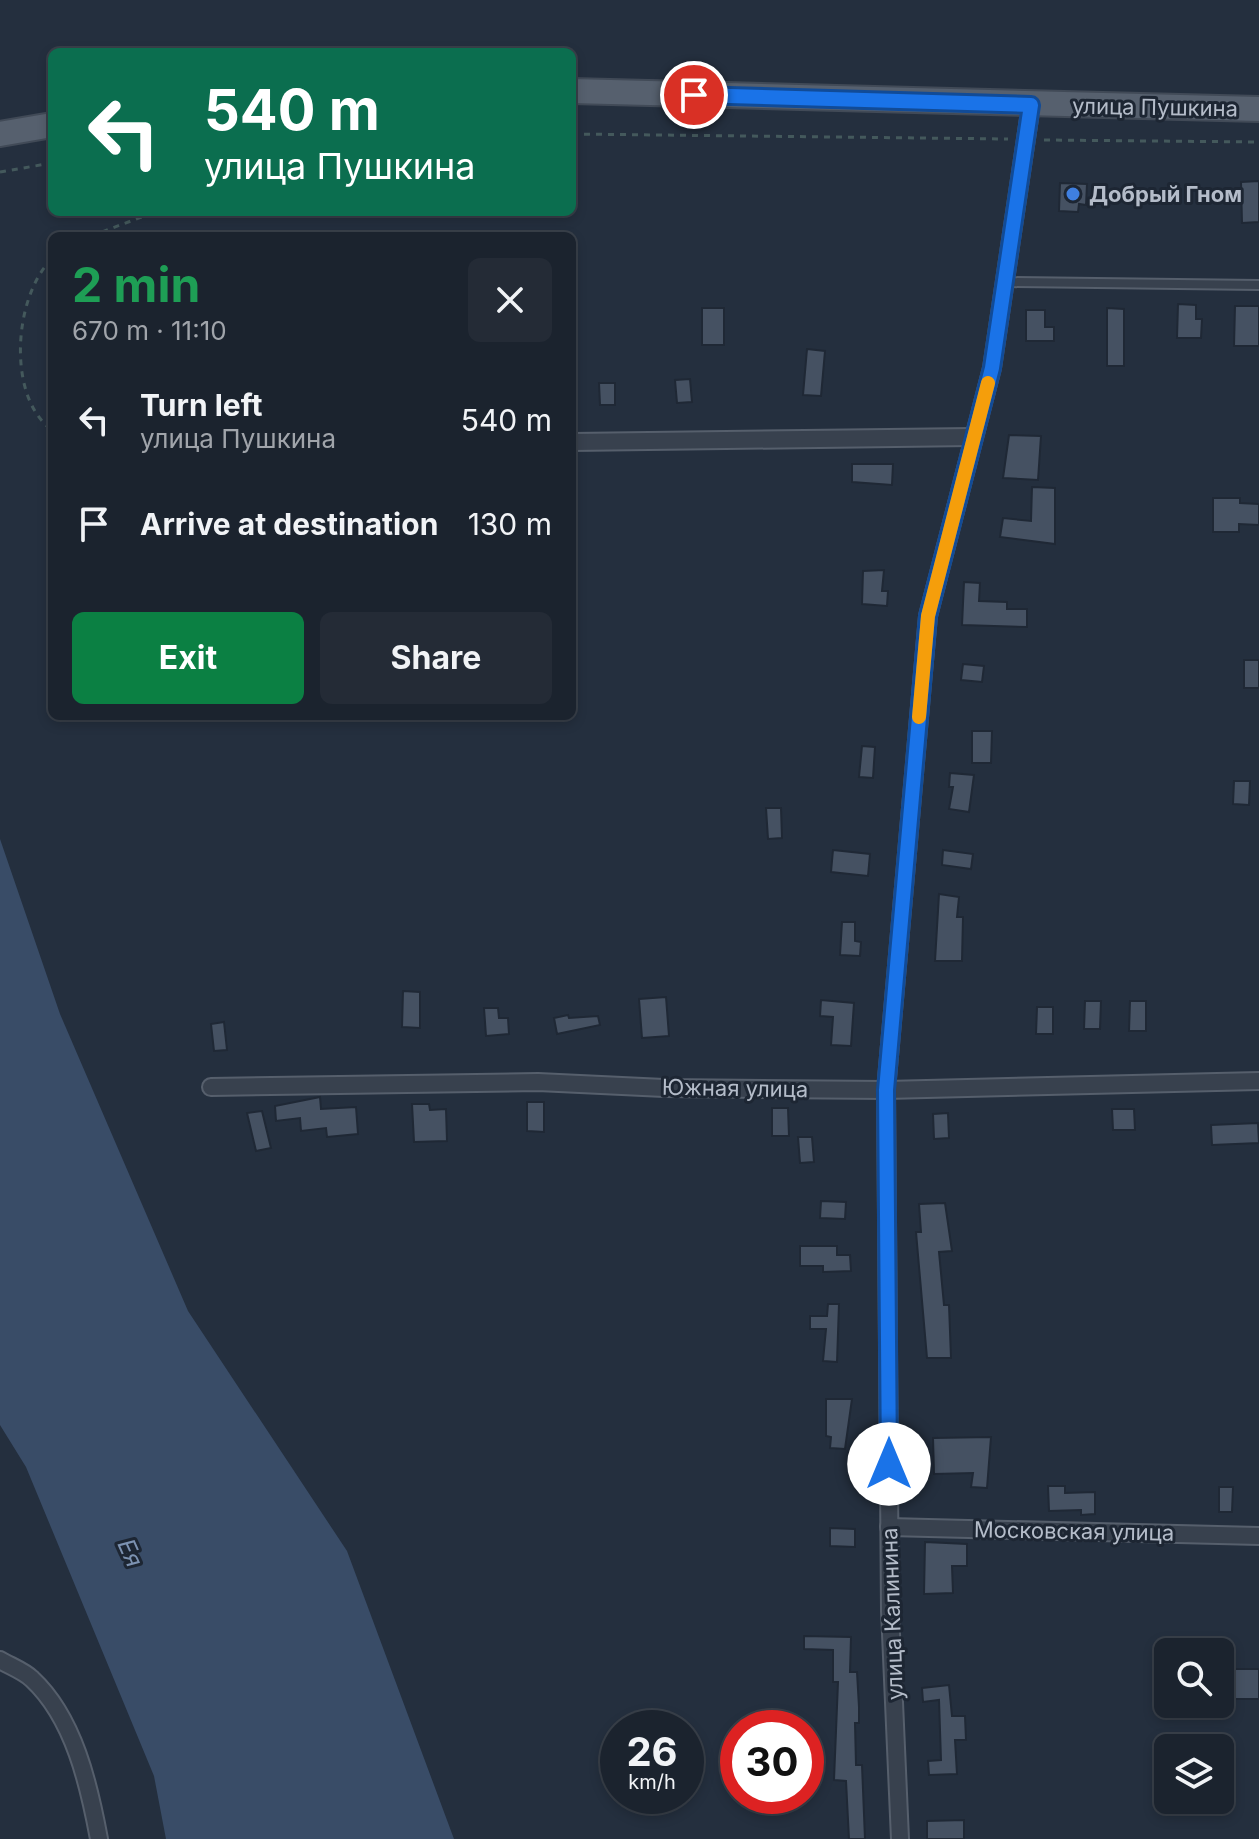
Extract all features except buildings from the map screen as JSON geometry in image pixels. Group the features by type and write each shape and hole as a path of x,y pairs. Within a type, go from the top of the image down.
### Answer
{"main road":[{"name":"улица Пушкина","path":"576,91 1259,109"},
{"path":"0,134 48,126"}],"street":[{"name":"улица Калинина","path":"900,1839 889,1527 886,1090 928,616 992,368 1031,105"},
{"path":"576,442 972,437"},
{"name":"Южная улица","path":"211,1087 538,1082 664,1088 886,1090 1259,1081"},
{"name":"Московская улица","path":"889,1527 1259,1536"},
{"path":"0,1660 32,1679 64,1722 91,1796 99,1839"}],"lane":[{"path":"1006,282 1259,285"}],"path":[{"path":"576,134 1259,142"},
{"path":"0,172 48,164"},
{"path":"102,232 144,216"},
{"path":"48,264 28,291 20,349 25,395 48,425"}],"water":[{"name":"Ея","path":"0,839 60,1014 188,1311 347,1551 454,1839 166,1839 154,1776 26,1467 0,1425"}],"slow traffic":[{"path":"919,717 928,616 988,383"}],"place":[{"name":"Добрый Гном","path":"1073,194"}],"route":[{"path":"694,95 1031,105 1025,163 992,368 928,616 886,1090 889,1464"}]}
